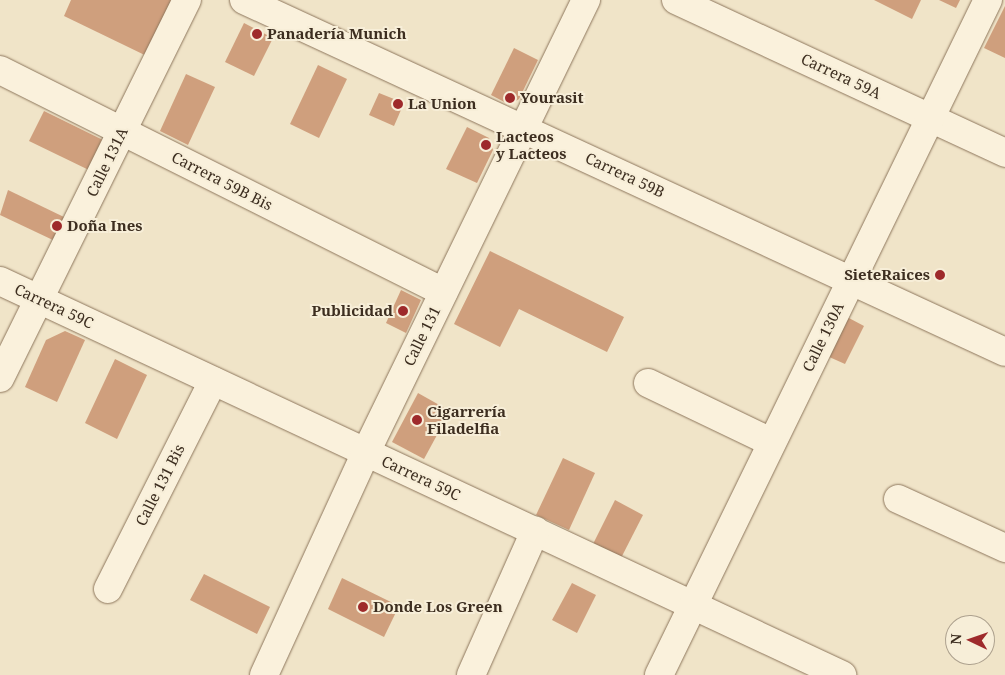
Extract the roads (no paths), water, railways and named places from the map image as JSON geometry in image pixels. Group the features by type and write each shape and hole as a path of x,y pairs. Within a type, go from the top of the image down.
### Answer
{"street":[{"name":"Calle 131A","path":"0,378 187,0"},
{"name":"Carrera 59B","path":"244,0 852,279 1005,352"},
{"name":"Calle 131","path":"264,675 366,452 586,0"},
{"name":"Carrera 59A","path":"676,0 1005,153"},
{"name":"Calle 130A","path":"659,675 691,604 988,0"},
{"name":"Carrera 59B Bis","path":"0,70 444,292"},
{"name":"Carrera 59C","path":"0,281 842,675"},
{"name":"Calle 131 Bis","path":"108,589 213,381"},
{"path":"648,383 771,442"},
{"path":"898,498 1005,548"},
{"path":"471,675 535,531"}],"place":[{"name":"Panadería Munich","path":"257,34"},
{"name":"Yourasit","path":"510,98"},
{"name":"La Union","path":"398,104"},
{"name":"Lacteos y Lacteos","path":"486,145"},
{"name":"Doña Ines","path":"57,226"},
{"name":"SieteRaices","path":"940,275"},
{"name":"Publicidad","path":"403,311"},
{"name":"Cigarrería Filadelfia","path":"417,420"},
{"name":"Donde Los Green","path":"363,607"}]}
